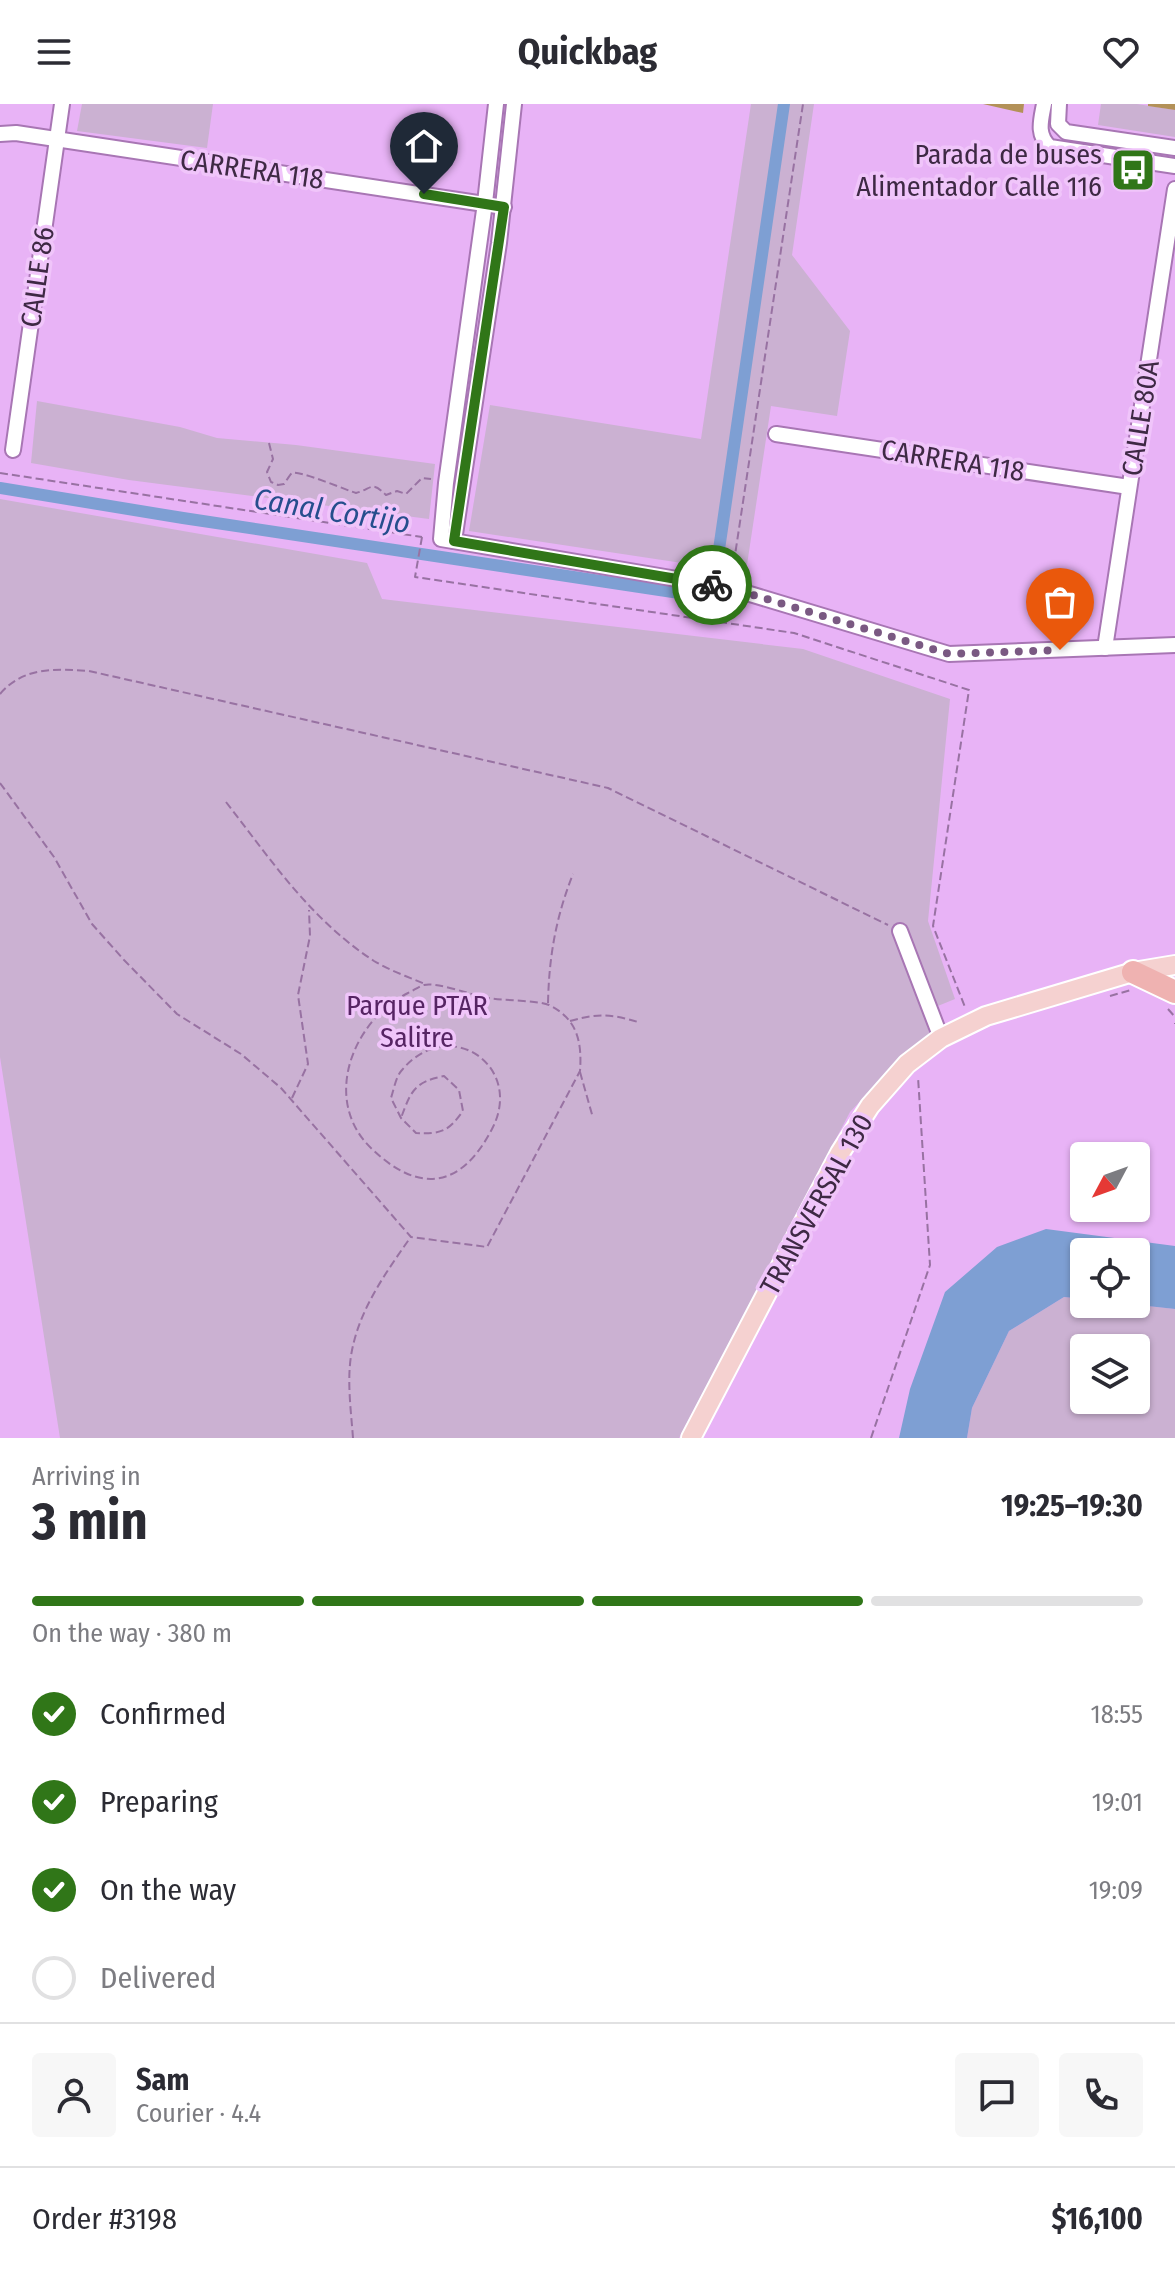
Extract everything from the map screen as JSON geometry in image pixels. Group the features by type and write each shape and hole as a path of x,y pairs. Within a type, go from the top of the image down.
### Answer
{"highway":[{"path":"1133,981 1169,998"}],"main road":[{"name":"TRANSVERSAL 130","path":"691,1438 840,1153 870,1106 907,1064 941,1038 971,1022 1024,1003 1133,981 1175,965"}],"street":[{"name":"CALLE 86","path":"13,450 62,104"},
{"path":"496,104 441,539 730,588 949,654 1175,645"},
{"path":"454,541 504,207 514,104"},
{"path":"1044,104 1042,136 1056,149 1175,166"},
{"path":"1059,104 1057,117 1061,128 1074,134 1175,148"},
{"name":"CARRERA 118","path":"0,134 16,133 504,207"},
{"name":"CALLE 80A","path":"1105,648 1175,189"},
{"name":"CARRERA 118","path":"776,434 1129,487"},
{"path":"900,931 941,1038"}],"path":[{"path":"730,588 803,104"},
{"path":"269,443 273,459 267,472 271,482 278,485 284,484 294,473 356,493 372,486 386,495 397,491 406,494 425,478 446,483"},
{"path":"0,473 103,486 422,537 415,577 794,633 969,690 933,926 971,1022"},
{"path":"0,694 21,676 46,669 89,671 608,788 900,931"},
{"path":"0,783 54,857 92,924 124,960 177,1014 241,1054 291,1099 411,1237 487,1247 580,1071"},
{"path":"226,802 309,909 339,937 377,963 426,984 486,998 548,1004 570,1021 582,1045 580,1071 593,1118"},
{"path":"548,1004 553,936 573,874"},
{"path":"291,1099 308,1064 298,995 310,936 309,909"},
{"path":"1107,997 1133,981"},
{"path":"401,1118 411,1092 424,1080 444,1076 459,1090 463,1111 453,1125 437,1133 416,1133 401,1118 391,1098 400,1071 420,1054 443,1045 468,1048 491,1068 502,1094 500,1115 487,1139 468,1161 451,1176 428,1181 402,1173 372,1149 354,1128 347,1102 346,1076 355,1046 374,1018 395,1000 426,984"},
{"path":"1169,998 1175,1017"},
{"path":"570,1021 611,1014 638,1022"},
{"path":"871,1438 930,1265 918,1074 910,1081"},
{"path":"353,1438 349,1390 351,1356 361,1318 377,1286 411,1237"}],"green space":[{"path":"82,104 213,104 207,148 77,131"},
{"path":"751,104 814,104 792,255 850,331 837,416 771,406 745,578 682,563 469,531 490,405 701,439"},
{"path":"1101,104 1137,104 1175,110 1175,137 1098,125"},
{"path":"37,401 180,427 217,438 296,445 435,464 429,519 129,480 31,463"},
{"name":"Parque PTAR Salitre","path":"0,499 367,563 382,599 803,649 950,699 928,921 955,999 923,1012 930,1035 893,1066 850,1112 679,1438 60,1438 0,1057"},
{"path":"1064,1297 1070,1298 1070,1318 1150,1318 1150,1306 1175,1309 1175,1438 967,1438 972,1408 1009,1331"}],"water":[{"path":"1046,1229 1114,1238 1070,1238 1070,1298 1064,1297 1009,1331 972,1408 967,1438 899,1438 910,1389 945,1292 997,1247"},
{"path":"1150,1243 1175,1246 1175,1309 1150,1306"}],"building":[{"path":"983,104 1024,104 1023,113"},
{"path":"1175,104 1175,110 1148,106"}],"waterway":[{"name":"Canal Cortijo","path":"716,570 784,104"},
{"name":"Canal Cortijo","path":"0,488 686,594 703,593"}],"way so far":[{"path":"712,585 932,651 968,655 1060,650"}],"place":[{"name":"Parada de buses Alimentador Calle 116","path":"1133,170"}],"route":[{"path":"424,194 504,207 454,541 712,585"}]}
